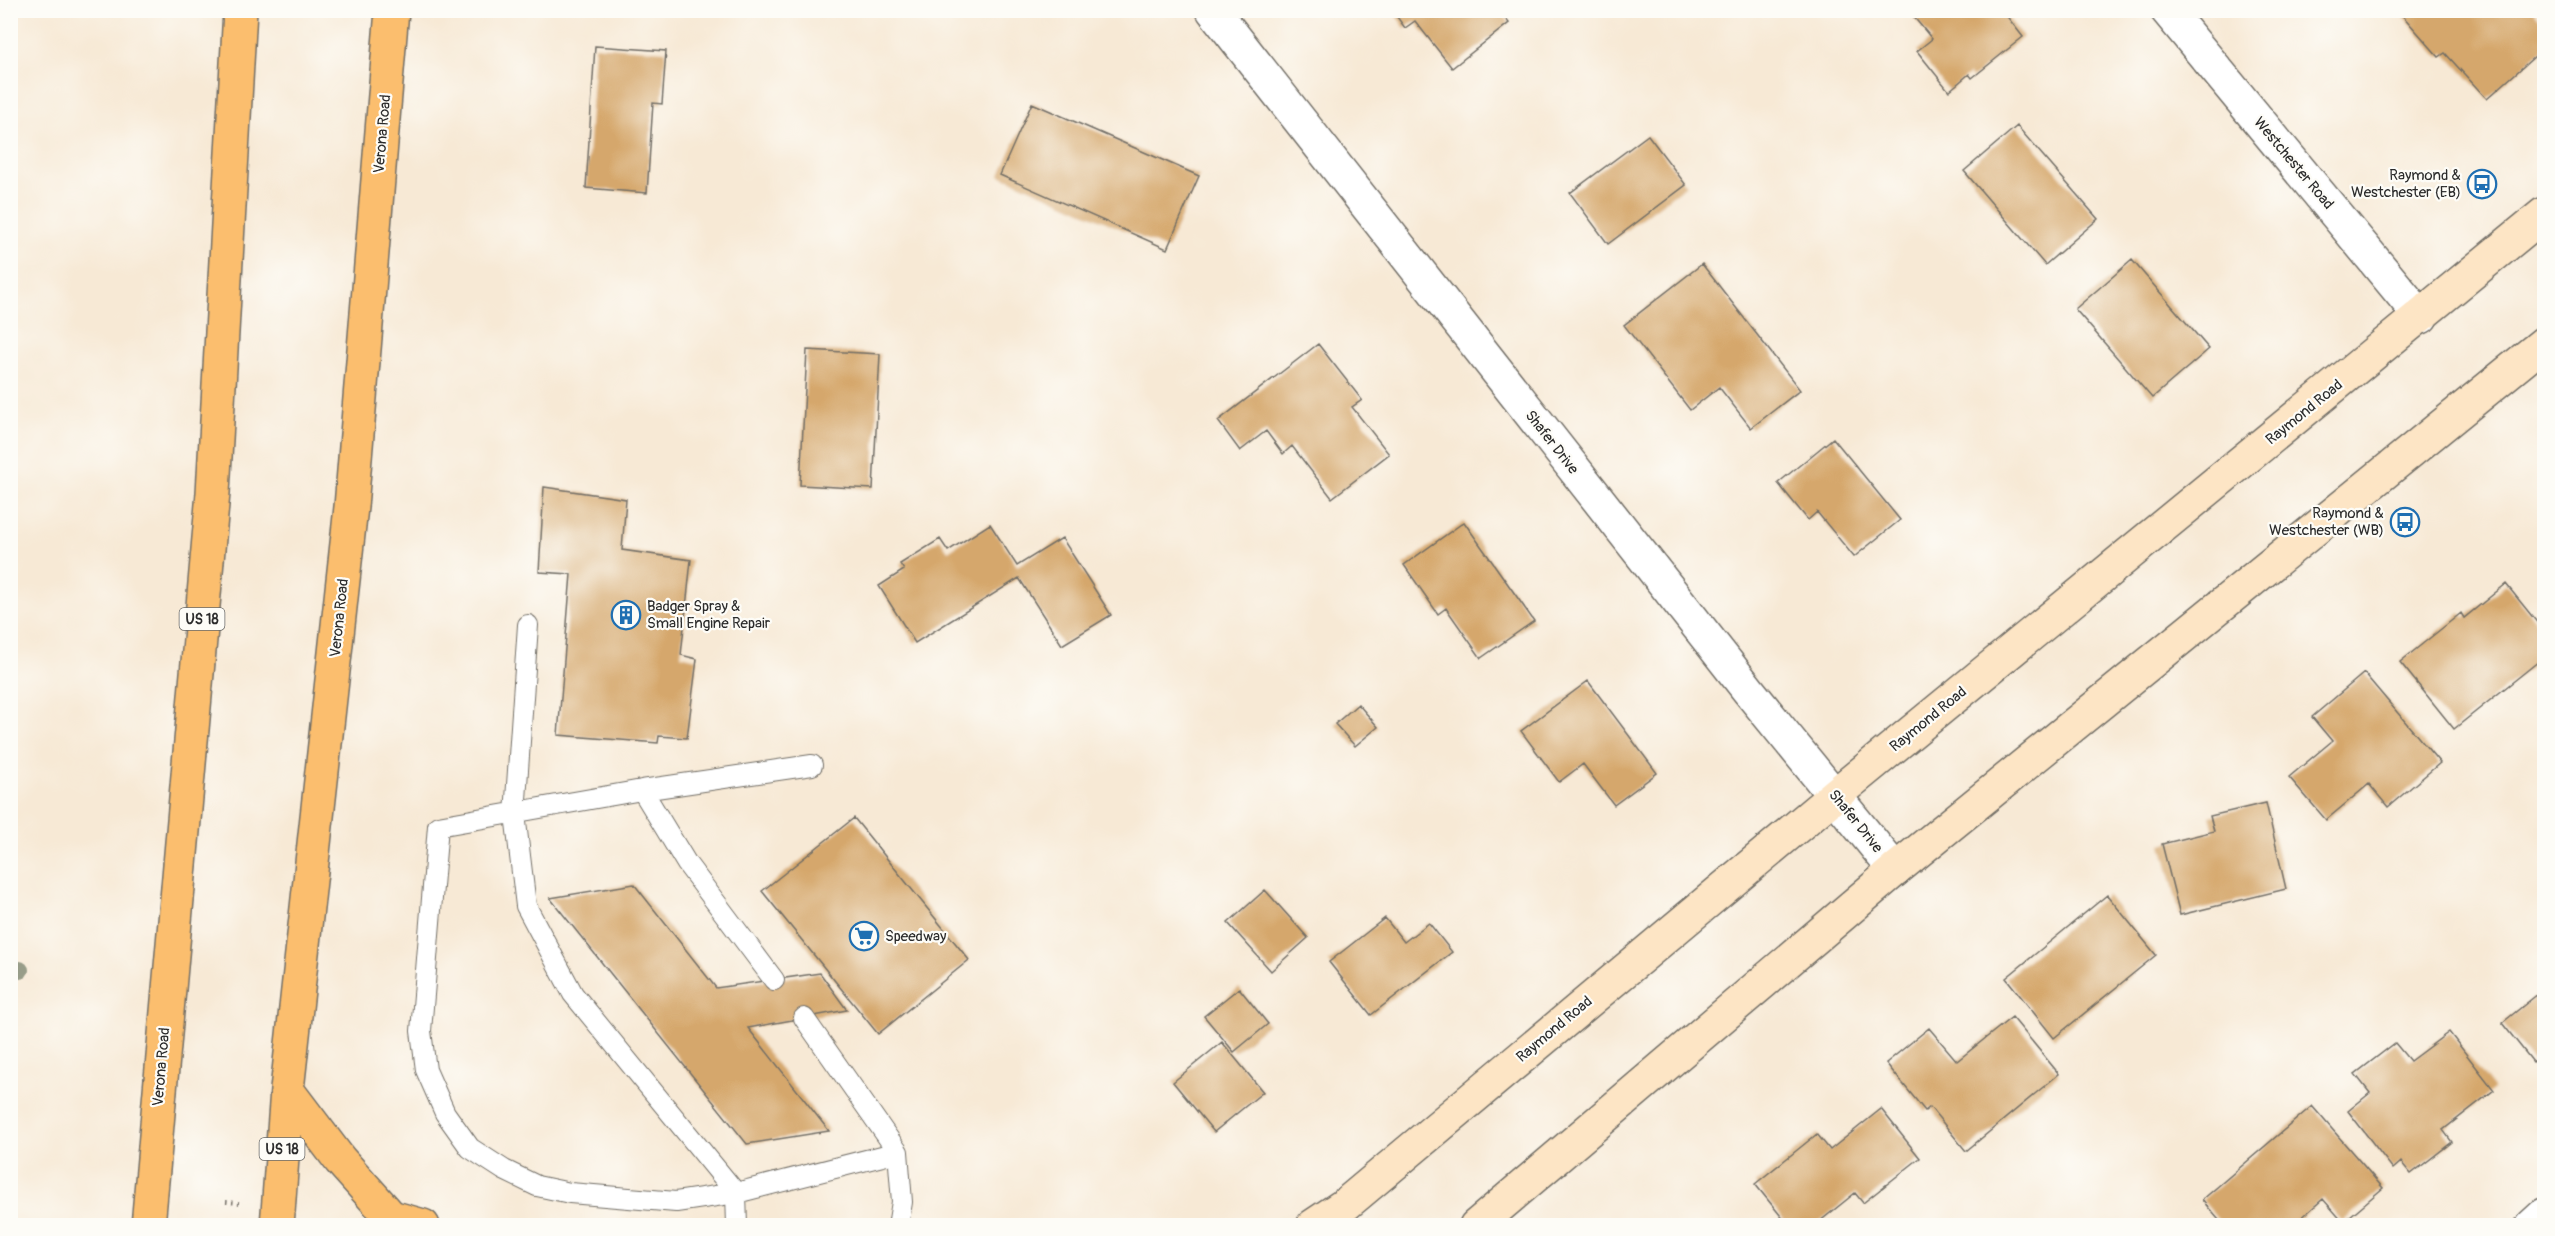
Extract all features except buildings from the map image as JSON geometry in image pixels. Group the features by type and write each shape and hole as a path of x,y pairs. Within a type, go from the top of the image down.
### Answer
{"highway":[{"name":"Verona Road","path":"148,1226 213,493 240,10"},
{"name":"Verona Road","path":"277,1217 287,1090 351,507 392,10"},
{"path":"287,1090 340,1160 391,1217 423,1226"}],"main road":[{"name":"Raymond Road","path":"1313,1226 1346,1204 1835,795 2544,214"},
{"path":"1476,1226 1895,870 2544,343"}],"street":[{"name":"Shafer Drive","path":"1213,10 1726,663 1895,870"},
{"name":"Westchester Road","path":"2167,10 2421,317"},
{"path":"2532,1226 2544,1215"}],"lane":[{"path":"528,625 515,814 526,906 573,994 736,1193 737,1226"},
{"path":"812,765 642,790 438,826 421,1031 426,1070 445,1113 471,1148 504,1170 537,1186 570,1193 676,1202 736,1193 898,1152"},
{"path":"642,790 687,864 774,980"},
{"path":"804,1018 898,1152 902,1202 898,1226"}],"place":[{"name":"Raymond & Westchester (EB)","path":"2482,184"},
{"name":"Raymond & Westchester (WB)","path":"2405,522"},
{"name":"Badger Spray & Small Engine Repair","path":"626,615"},
{"name":"Speedway","path":"864,936"}]}
